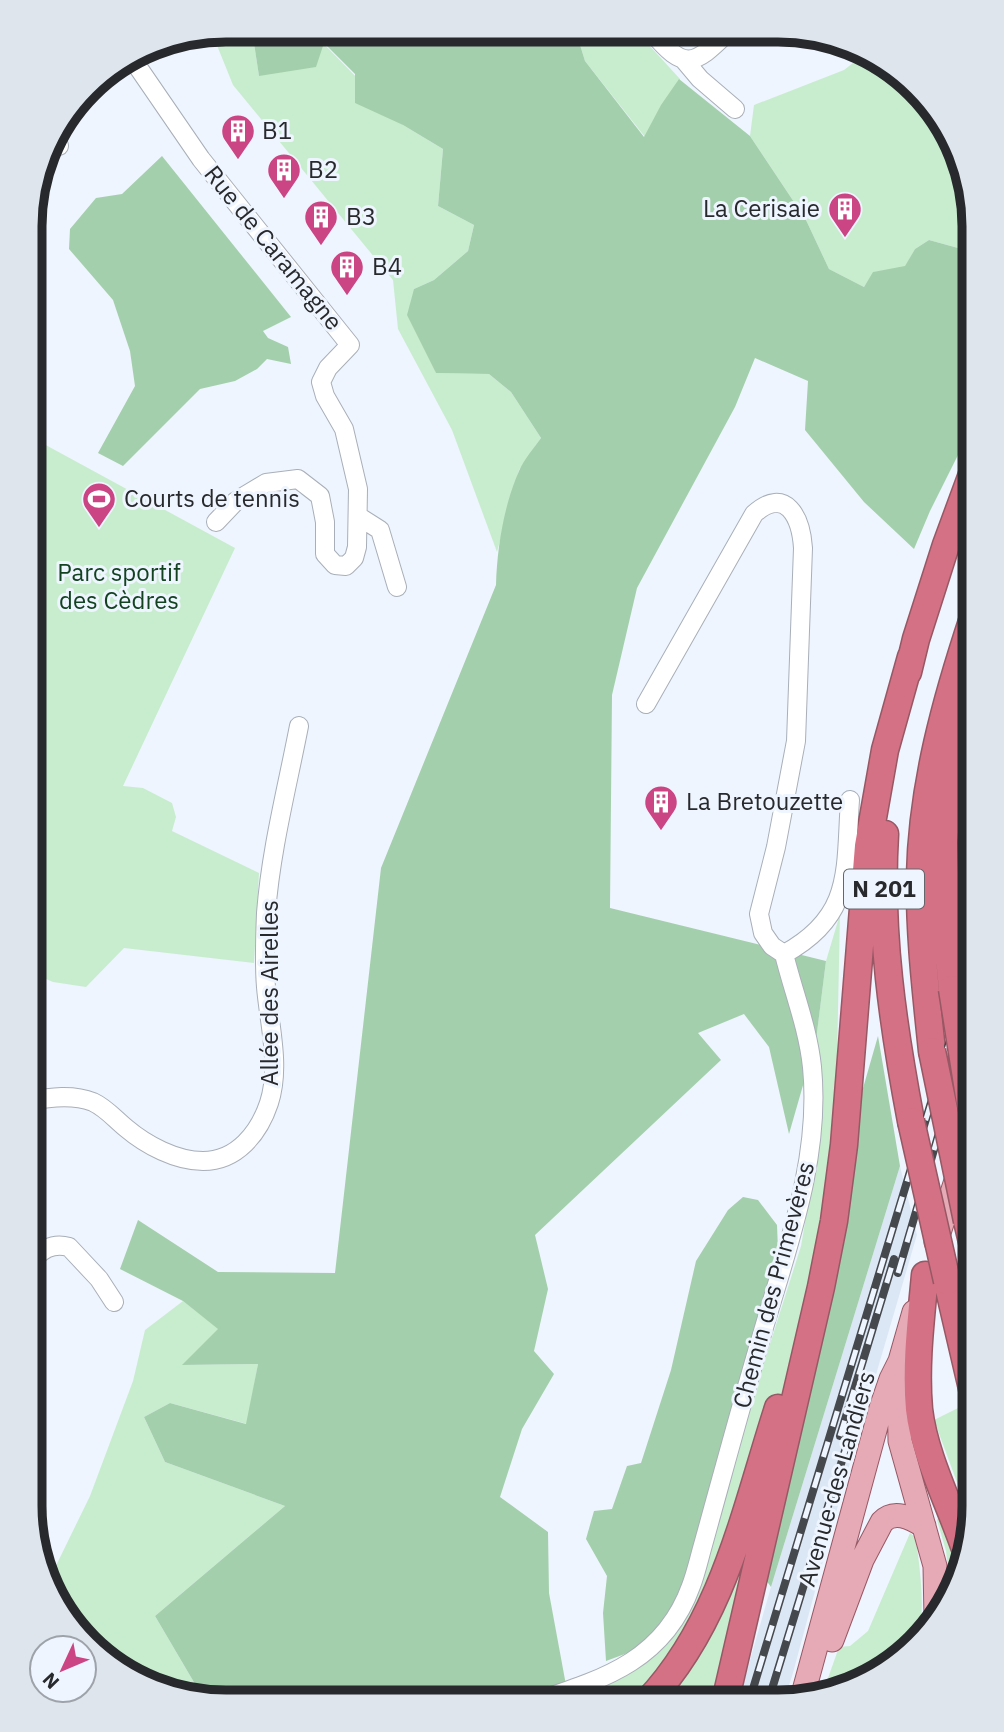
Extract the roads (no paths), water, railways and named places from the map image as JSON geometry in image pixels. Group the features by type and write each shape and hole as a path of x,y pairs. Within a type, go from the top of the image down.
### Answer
{"highway":[{"name":"N 201","path":"962,502 911,657 891,765 884,852 886,958 891,1004 936,1278 962,1359"},
{"name":"N 201","path":"962,654 940,726 928,790 920,873 921,931 932,1051 962,1197"},
{"path":"728,1690 834,1221 844,1144 868,846 886,750 911,657"},
{"path":"962,691 944,842 947,937 962,1051"},
{"path":"936,1278 919,1356 919,1410 928,1447 959,1533"},
{"path":"657,1690 681,1661 696,1637 717,1592 821,1287"}],"main road":[{"name":"Avenue des Landiers","path":"805,1688 881,1408 936,1278 962,1174"},
{"path":"900,1361 900,1441 935,1566 936,1600"},
{"path":"818,1685 852,1586 876,1529 891,1515 905,1516 924,1526"}],"street":[{"path":"661,42 673,56 684,60 697,58 718,42"},
{"path":"684,60 700,79 735,109"},
{"name":"Rue de Caramagne","path":"137,65 201,159 350,345 328,369 321,382 325,396 344,429 358,489 357,547 354,558 346,565 335,565 325,554 325,522 320,496 298,479 266,483 236,501 216,522"},
{"name":"Chemin des Primevères","path":"568,1690 608,1676 642,1656 664,1635 682,1607 691,1587 791,1235 806,1173 811,1142 812,1068 808,1040 784,954 772,946 763,933 759,914 796,741 803,548 799,518 782,503 764,505 754,514 646,704"},
{"path":"358,516 380,530 397,587"},
{"name":"Allée des Airelles","path":"42,1100 81,1098 96,1103 145,1142 188,1160 205,1161 222,1157 238,1150 249,1140 260,1124 273,1086 274,1068 266,983 266,914 275,841 299,726"},
{"path":"784,954 818,930 839,900 844,881 850,800"},
{"path":"42,1250 62,1245 69,1247 99,1279 114,1302"}],"railway":[{"path":"753,1690 962,1001"},
{"path":"898,1273 962,1054"},
{"path":"840,1436 894,1259"},
{"path":"772,1690 852,1428"}],"place":[{"name":"B1","path":"238,161"},
{"name":"B2","path":"284,200"},
{"name":"La Cerisaie","path":"845,239"},
{"name":"B3","path":"321,247"},
{"name":"B4","path":"347,297"},
{"name":"Courts de tennis","path":"99,529"},
{"name":"La Bretouzette","path":"661,832"}],"park label":[{"name":"Parc sportif des Cèdres","path":"119,587"}]}
